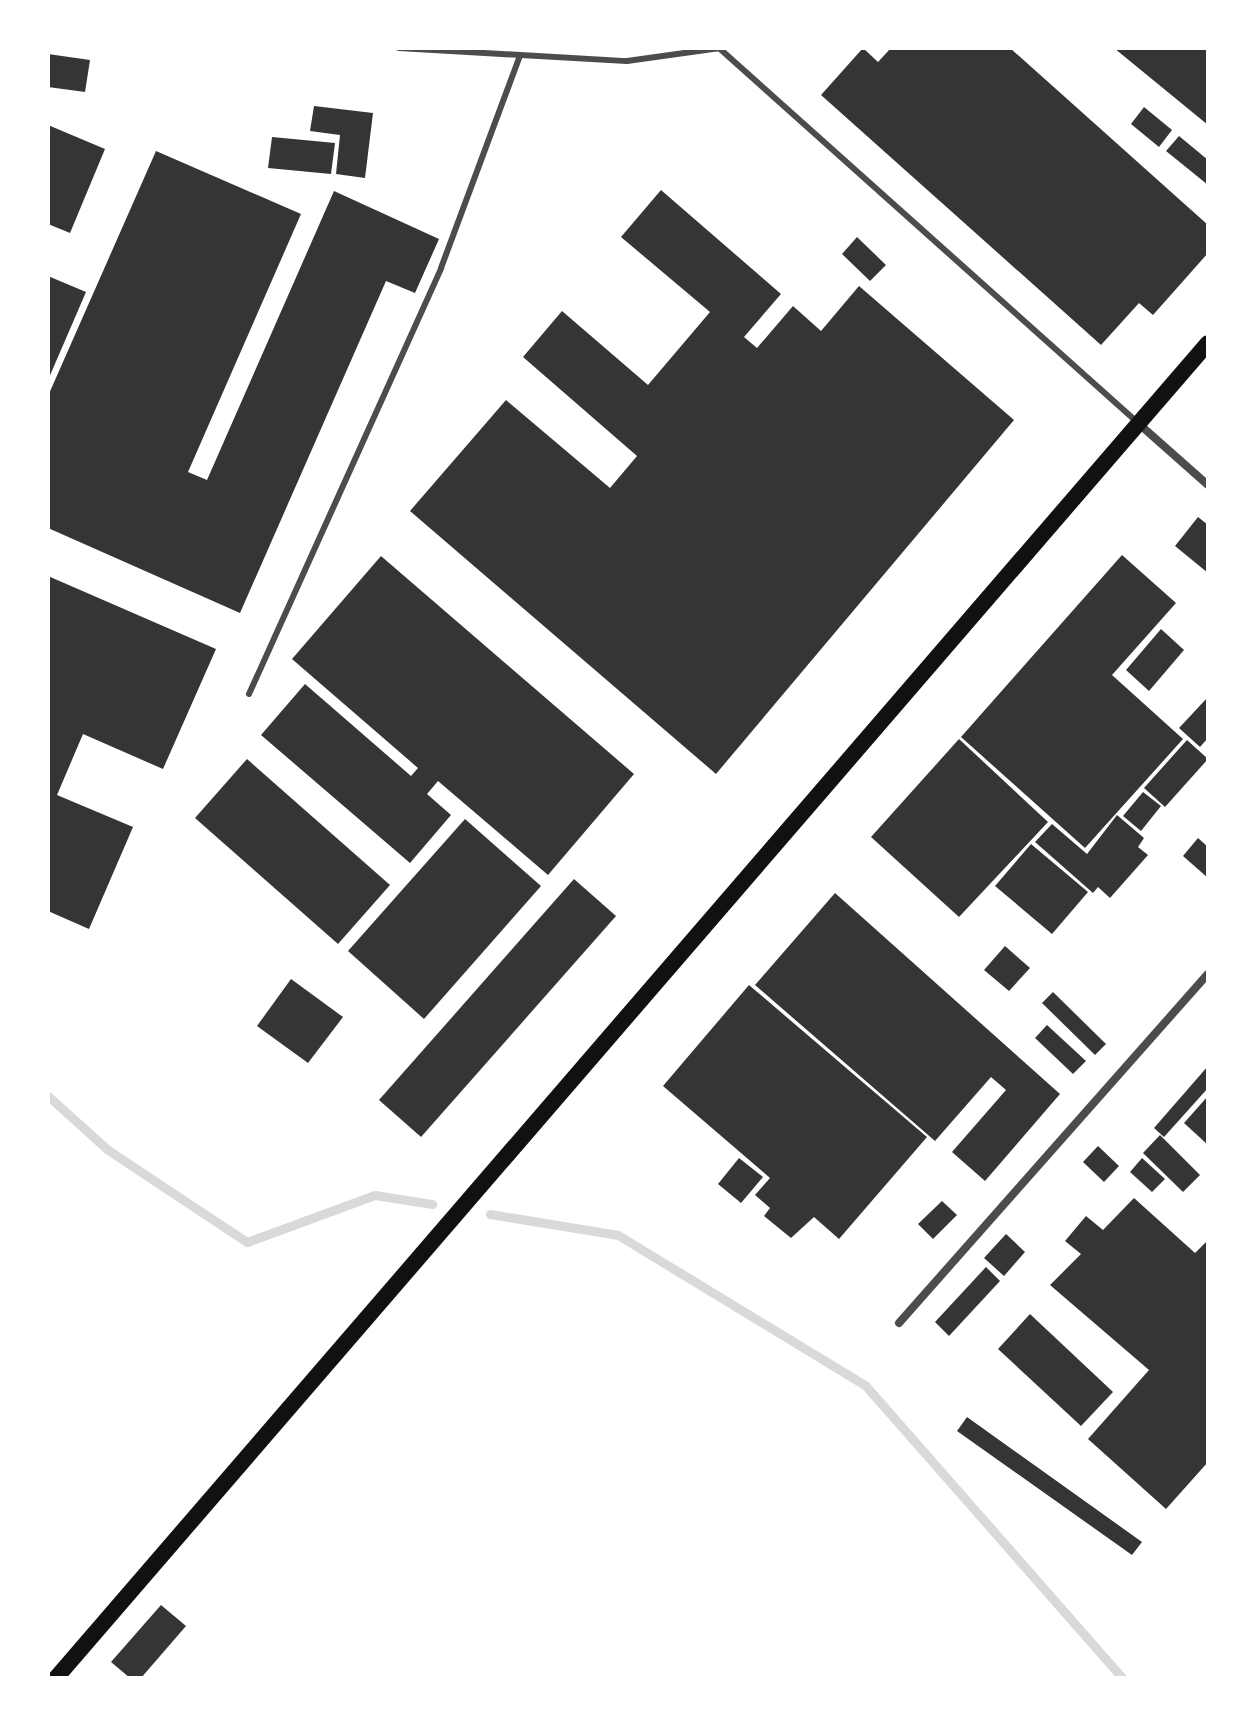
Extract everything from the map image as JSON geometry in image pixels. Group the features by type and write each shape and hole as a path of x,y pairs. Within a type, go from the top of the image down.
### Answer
{"main road":[{"path":"56,1678 1208,343"}],"street":[{"path":"1139,423 1208,485"},
{"path":"899,1323 1208,974"}],"lane":[{"path":"399,48 519,58 627,61 720,48 1139,423"},
{"path":"249,694 441,268 519,58"}],"building":[{"path":"863,48 878,62 891,48 1010,48 1208,225 1208,253 1153,315 1139,303 1101,345 821,95"},
{"path":"1114,48 1208,48 1208,125"},
{"path":"48,54 90,60 85,92 48,87"},
{"path":"314,106 373,113 365,178 336,174 340,135 310,131"},
{"path":"1144,107 1172,130 1159,147 1131,124"},
{"path":"48,125 105,149 70,233 48,224"},
{"path":"1179,136 1208,160 1208,185 1166,151"},
{"path":"272,137 335,143 331,174 268,168"},
{"path":"156,151 301,214 188,472 207,480 334,191 439,239 415,293 386,281 240,613 48,528 48,396"},
{"path":"661,190 781,294 744,337 757,348 793,306 821,331 859,286 1014,420 716,774 410,511 506,400 610,488 637,456 523,357 562,311 648,385 710,312 621,237"},
{"path":"857,237 886,265 870,281 842,254"},
{"path":"48,276 86,292 48,380"},
{"path":"1198,517 1208,525 1208,573 1175,546"},
{"path":"1122,555 1176,603 1112,675 1183,739 1085,848 961,737"},
{"path":"381,556 634,774 548,875 438,781 427,794 451,815 410,863 261,735 305,684 411,776 418,768 292,659"},
{"path":"48,576 216,649 163,769 83,734 57,795 133,827 89,929 48,911"},
{"path":"1161,629 1184,650 1149,691 1126,670"},
{"path":"1208,697 1208,738 1200,747 1179,728"},
{"path":"959,739 1048,822 959,917 871,837"},
{"path":"1187,740 1208,759 1165,807 1144,788"},
{"path":"247,759 390,885 338,944 195,818"},
{"path":"1143,792 1161,806 1141,831 1123,816"},
{"path":"1117,815 1144,838 1138,847 1148,855 1110,898 1098,887 1093,893 1035,842 1052,824 1087,854"},
{"path":"465,819 541,886 424,1019 348,951"},
{"path":"1198,838 1208,847 1208,878 1183,856"},
{"path":"1031,844 1088,892 1052,934 995,886"},
{"path":"574,879 616,916 421,1137 379,1100"},
{"path":"835,893 1060,1094 985,1181 952,1152 1006,1090 991,1077 935,1141 755,985"},
{"path":"1005,946 1030,968 1009,991 984,970"},
{"path":"291,979 343,1017 308,1063 257,1026"},
{"path":"749,985 927,1137 839,1239 814,1217 791,1238 764,1216 770,1208 755,1195 770,1178 663,1086"},
{"path":"1053,992 1106,1044 1095,1055 1042,1003"},
{"path":"1047,1025 1086,1061 1073,1074 1035,1038"},
{"path":"1208,1066 1208,1088 1164,1137 1154,1128"},
{"path":"1208,1096 1208,1145 1184,1123"},
{"path":"1160,1135 1200,1175 1183,1192 1143,1153"},
{"path":"1098,1146 1119,1166 1104,1182 1083,1162"},
{"path":"739,1158 763,1177 741,1203 718,1184"},
{"path":"1142,1158 1165,1179 1152,1192 1130,1172"},
{"path":"1134,1198 1195,1253 1208,1240 1208,1462 1166,1509 1088,1439 1149,1370 1050,1285 1081,1254 1065,1241 1086,1216 1103,1230"},
{"path":"942,1201 957,1215 933,1239 918,1224"},
{"path":"1006,1234 1025,1252 1004,1276 984,1258"},
{"path":"986,1267 1000,1281 949,1336 935,1322"},
{"path":"1030,1314 1113,1392 1081,1426 998,1349"},
{"path":"967,1417 1142,1542 1132,1555 957,1431"},
{"path":"161,1605 186,1626 141,1678 130,1678 111,1662"}],"waterway":[{"path":"48,1096 108,1150 247,1242 375,1195 432,1204"},
{"path":"490,1214 618,1235 865,1385 1122,1678"}]}
